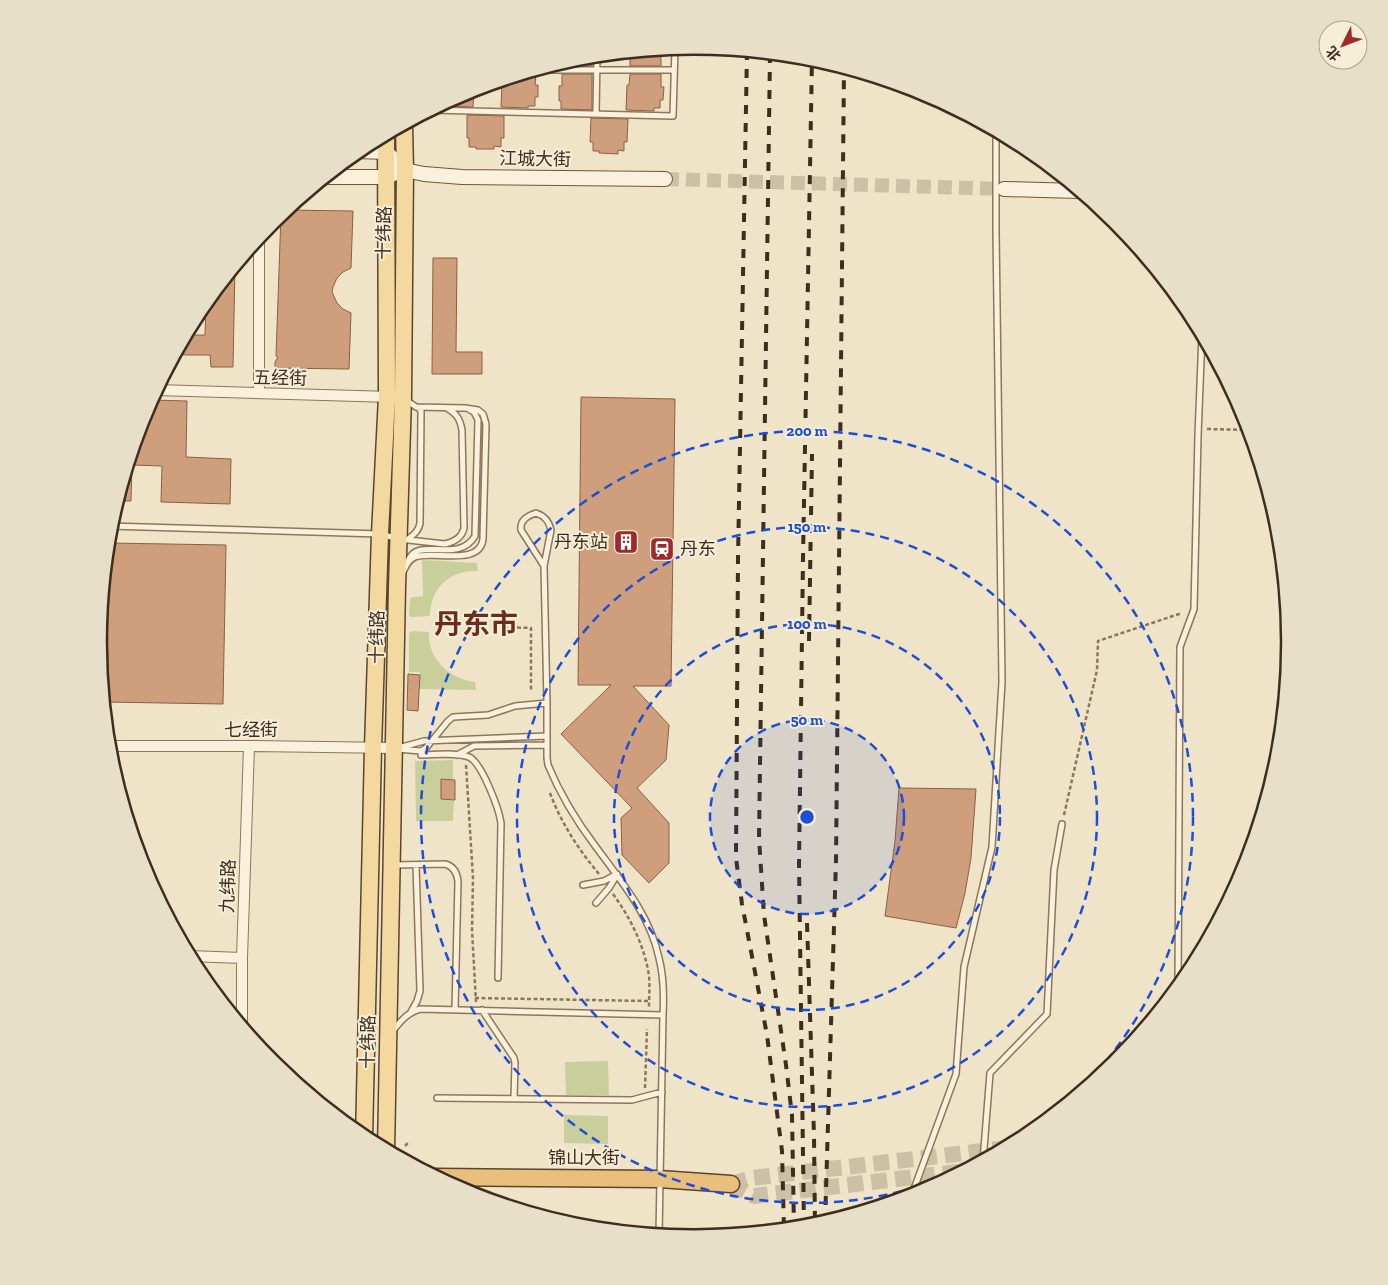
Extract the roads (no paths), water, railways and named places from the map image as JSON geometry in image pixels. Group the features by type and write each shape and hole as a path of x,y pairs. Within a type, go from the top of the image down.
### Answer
{"highway":[{"name":"锦山大街","path":"452,1177 659,1179 731,1184"}],"main road":[{"name":"十纬路","path":"364,1128 380,534 395,397 405,170 404,132"},
{"name":"十纬路","path":"386,143 385,177 403,540 398,587 386,1142"},
{"path":"372,152 386,152 405,170"},
{"name":"江城大街","path":"335,177 385,177 405,170 424,174 454,176 665,179"},
{"path":"1004,189 1069,191"}],"street":[{"path":"259,248 259,393"},
{"name":"五经街","path":"164,390 395,397"},
{"name":"七经街","path":"116,746 394,748"},
{"name":"九纬路","path":"242,1018 248,746"},
{"path":"198,956 242,958"}],"lane":[{"path":"447,110 673,116 675,56"},
{"path":"596,113 597,63"},
{"path":"563,70 674,70"},
{"path":"915,1186 956,1074 964,967 992,847 1002,682 996,139"},
{"path":"1178,975 1180,647 1194,609 1201,347"},
{"path":"395,397 416,408 464,408 480,411 485,420 483,543 478,551 467,555 418,556 407,564"},
{"path":"403,540 416,532 420,523 421,410 418,408"},
{"path":"118,526 380,534 403,540 445,544 455,541 463,532 462,430 459,419 447,408"},
{"path":"398,587 410,555 425,549 458,549 467,546 475,536 478,420 474,412 464,408"},
{"path":"544,566 521,530 523,521 531,514 536,513 545,518 551,530 544,566 546,745 548,765 554,779 585,832 617,874 638,906 659,957 663,981 664,1015 659,1229"},
{"path":"394,748 421,751 454,717 488,716 515,706 547,703"},
{"path":"394,748 432,740 546,736"},
{"path":"457,755 474,746 546,745"},
{"path":"421,751 421,755 457,755 471,758 480,767 500,813 498,978"},
{"path":"984,1153 990,1074 1047,1014 1054,870 1062,824"},
{"path":"392,866 447,864 453,869 457,877 456,1010"},
{"path":"388,1037 417,1002 420,991 416,865"},
{"path":"583,885 604,881 617,874"},
{"path":"596,903 609,888 617,874"},
{"path":"410,1012 420,1009 664,1015"},
{"path":"480,1010 514,1058 514,1099"},
{"path":"438,1098 632,1100 662,1092"}],"tunnel":[{"path":"665,179 1004,189"},
{"path":"731,1184 752,1178 989,1150"},
{"path":"731,1184 754,1196 944,1173"}],"railway":[{"path":"747,58 738,559 736,858 742,904 767,1035 782,1151 784,1223"},
{"path":"770,60 759,838 764,915 792,1115 794,1221"},
{"path":"804,1220 799,864 812,67"},
{"path":"825,1215 836,860 844,74"},
{"path":"809,641 812,454"},
{"path":"807,923 815,1218"}],"place":[{"name":"丹东站","path":"626,542"},
{"name":"丹东","path":"662,549"}],"district":[{"name":"丹东市","path":"476,624"}]}
